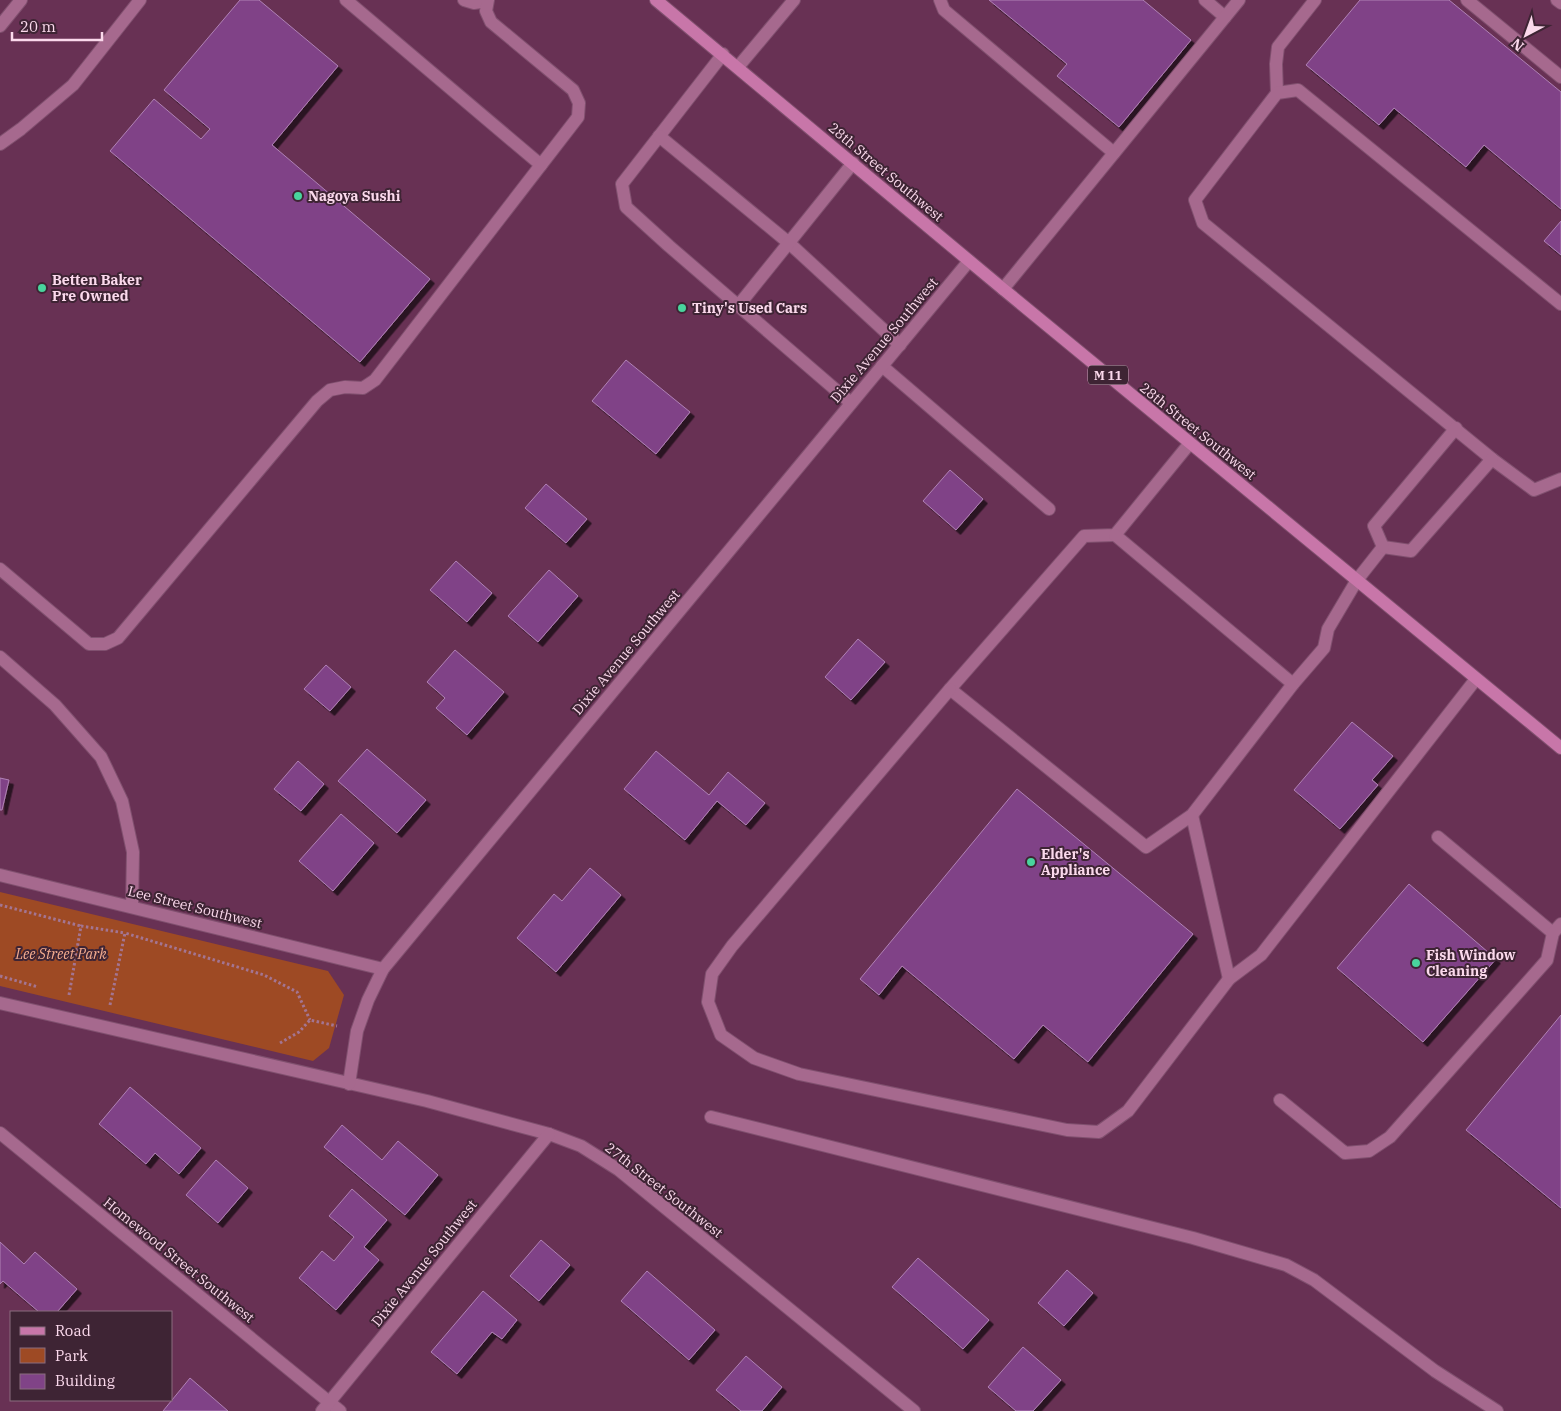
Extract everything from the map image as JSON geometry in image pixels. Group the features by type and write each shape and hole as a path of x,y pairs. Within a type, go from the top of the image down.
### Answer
{"main road":[{"name":"28th Street Southwest","path":"656,0 969,261 1561,748"}],"street":[{"path":"0,26 21,0"},
{"path":"0,144 21,130 73,85 140,0"},
{"path":"346,0 541,165"},
{"path":"0,569 89,644 105,644 118,638 318,401 330,390 345,387 363,388 375,380 578,117 579,103 573,90 491,22 486,11 488,0 474,3 464,0"},
{"path":"738,67 794,0"},
{"path":"940,0 944,10 1114,153"},
{"path":"1205,0 1225,17"},
{"path":"1003,289 1239,0"},
{"path":"1315,0 1278,47 1276,64 1277,93 1195,200 1204,223 1492,459 1534,490 1561,479"},
{"path":"1467,0 1561,77"},
{"path":"1557,0 1561,3"},
{"path":"723,54 622,184 626,208 852,403"},
{"path":"1277,93 1298,90 1561,304"},
{"path":"659,136 789,243 900,345"},
{"path":"738,306 853,163"},
{"name":"Dixie Avenue Southwest","path":"349,1084 357,1031 368,1000 384,969 969,261"},
{"path":"882,366 1049,509"},
{"path":"1383,547 1374,526 1456,428"},
{"path":"1115,535 1190,443"},
{"path":"1383,547 1411,551 1492,459"},
{"path":"1293,684 1115,535 1084,536 738,939 712,974 708,1002 721,1035 754,1058 800,1074 1067,1130 1100,1132 1128,1110 1229,978 1261,955 1476,679"},
{"path":"950,690 1146,847 1192,815 1293,684 1324,648 1328,629 1357,580 1383,547"},
{"path":"0,658 55,705 101,757 122,801 133,852 132,907"},
{"path":"1192,815 1229,978"},
{"path":"1280,1100 1345,1153 1370,1151 1390,1137 1548,960 1557,929 1438,837"},
{"name":"Lee Street Southwest","path":"0,875 384,969"},
{"path":"0,1003 349,1084"},
{"name":"27th Street Southwest","path":"349,1084 428,1101 549,1134 581,1146 618,1170 914,1411"},
{"path":"711,1117 1193,1238 1286,1265 1314,1280 1435,1370 1495,1410"},
{"name":"Homewood Street Southwest","path":"0,1133 325,1407 340,1411"},
{"name":"Dixie Avenue Southwest","path":"325,1407 549,1134"}],"path":[{"path":"0,905 81,926 125,934 264,975 297,992 310,1020"},
{"path":"69,995 81,926"},
{"path":"110,1005 125,934"},
{"path":"0,976 46,989"},
{"path":"61,993 77,997"},
{"path":"102,1003 120,1007"},
{"path":"310,1020 357,1031"},
{"path":"272,1043 281,1043 298,1032 310,1020"}],"green space":[{"name":"Lee Street Park","path":"0,892 328,971 344,995 329,1048 313,1061 0,986"}],"building":[{"path":"240,0 259,0 338,66 272,145 430,279 360,362 110,151 154,99 201,139 210,129 164,90"},
{"path":"989,0 1143,0 1191,40 1119,127 1057,76 1067,64"},
{"path":"1360,0 1449,0 1561,92 1561,209 1484,145 1466,167 1394,108 1379,125 1306,65"},
{"path":"1561,221 1561,255 1544,241"},
{"path":"626,360 690,412 656,454 592,401"},
{"path":"950,470 983,499 956,530 923,501"},
{"path":"546,484 587,519 566,543 525,508"},
{"path":"456,561 492,593 467,622 430,590"},
{"path":"549,570 578,596 538,642 508,616"},
{"path":"858,639 885,662 851,700 825,677"},
{"path":"455,650 504,692 467,735 436,708 445,698 427,682"},
{"path":"326,665 351,687 330,711 304,689"},
{"path":"1352,722 1393,756 1372,780 1378,785 1340,829 1294,790"},
{"path":"367,749 426,800 397,833 338,781"},
{"path":"656,751 709,795 728,772 765,803 746,825 717,801 685,840 624,789"},
{"path":"298,761 324,784 301,811 274,789"},
{"path":"0,778 9,780 2,810 0,810"},
{"name":"Elder's Appliance","path":"1017,789 1193,934 1088,1062 1043,1025 1014,1059 902,966 879,995 860,979"},
{"path":"341,814 374,843 333,891 299,861"},
{"path":"590,868 621,895 556,972 517,938 554,894 562,901"},
{"name":"Fish Window Cleaning","path":"1409,884 1496,959 1423,1042 1337,968"},
{"path":"1561,1015 1561,1208 1466,1130"},
{"path":"130,1087 201,1148 179,1174 155,1153 146,1164 99,1124"},
{"path":"342,1125 382,1160 398,1141 438,1175 405,1215 324,1147"},
{"path":"216,1160 248,1188 218,1223 186,1195"},
{"path":"352,1189 387,1220 364,1247 379,1260 336,1310 299,1278 322,1251 334,1261 354,1237 329,1216"},
{"path":"541,1240 570,1265 539,1301 510,1276"},
{"path":"0,1242 24,1264 35,1252 77,1289 58,1311 38,1311 3,1281 0,1284"},
{"path":"918,1258 989,1320 963,1349 892,1287"},
{"path":"1067,1270 1093,1293 1064,1326 1038,1303"},
{"path":"647,1271 715,1330 689,1360 621,1301"},
{"path":"483,1291 517,1320 502,1339 492,1332 457,1374 431,1352"},
{"path":"1023,1347 1061,1380 1033,1411 1016,1411 988,1387"},
{"path":"746,1356 782,1387 762,1411 741,1411 716,1390"},
{"path":"190,1378 228,1411 163,1411"}],"place":[{"name":"Nagoya Sushi","path":"298,196"},
{"name":"Betten Baker Pre Owned","path":"42,288"},
{"name":"Tiny's Used Cars","path":"682,308"},
{"name":"Elder's Appliance","path":"1031,862"},
{"name":"Fish Window Cleaning","path":"1416,963"}]}
